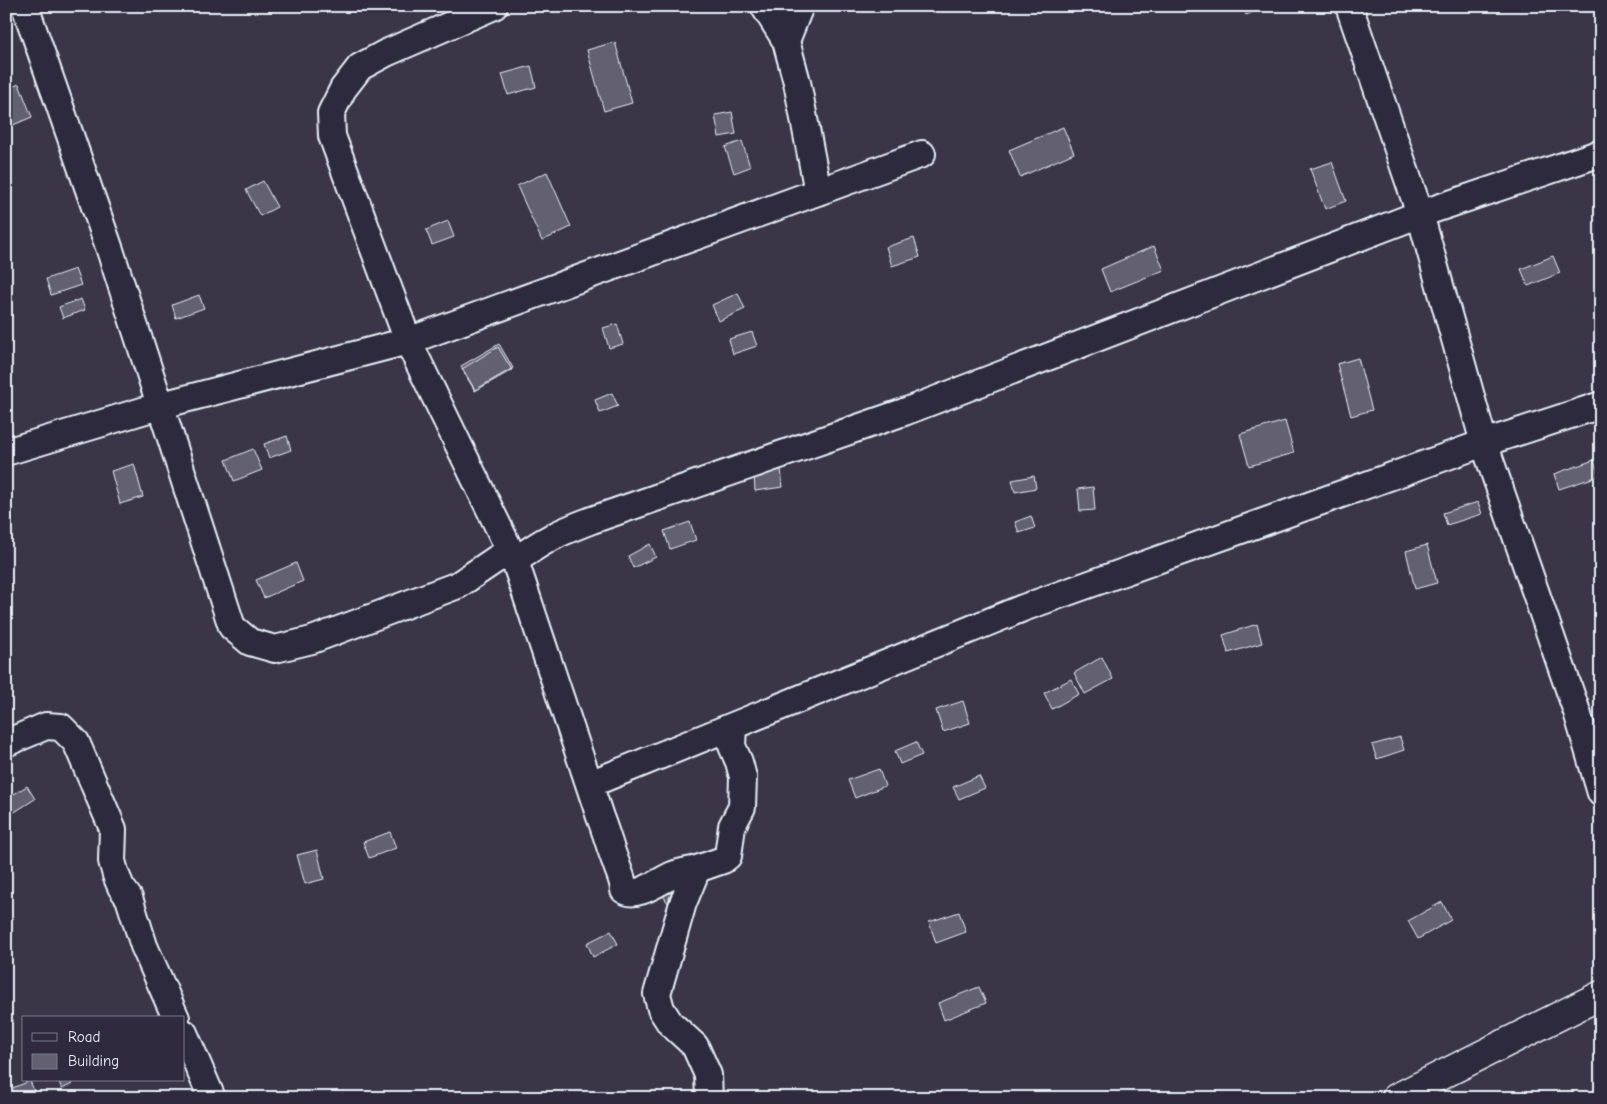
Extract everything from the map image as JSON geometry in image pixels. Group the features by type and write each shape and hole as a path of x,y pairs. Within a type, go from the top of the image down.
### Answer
{"main road":[{"path":"1396,1098 1601,996"}],"street":[{"path":"25,6 110,250 232,627 250,642 275,649 312,640 458,585 498,558 503,557 515,561"},
{"path":"494,6 386,53 360,67 343,89 331,112 332,136 408,341 515,561 600,817 622,876 624,890 628,893 637,892 674,874 697,870 723,860 728,856 732,826 742,807 743,777 732,746 733,726"},
{"path":"764,6 786,41 797,82 818,192"},
{"path":"786,41 800,6"},
{"path":"1349,6 1420,214 1484,443 1577,712 1601,793"},
{"path":"515,561 536,545 562,532 904,412 1420,214 1601,153"},
{"path":"6,452 162,406 408,341 922,154"},
{"path":"590,784 1023,608 1484,443 1601,405"},
{"path":"6,743 46,726 61,727 76,742 113,829 112,862 116,875 121,887 129,898 144,946 175,1016"},
{"path":"697,870 683,903 656,994 661,1009 670,1023 695,1046 708,1075 709,1098"},
{"path":"185,1036 212,1098"}],"building":[{"path":"388,6 406,6 389,11"},
{"path":"1243,6 1269,6 1246,15"},
{"path":"615,42 632,103 604,111 587,50"},
{"path":"531,66 536,87 508,95 502,74"},
{"path":"19,84 32,117 6,128 6,89"},
{"path":"732,112 736,134 719,137 715,115"},
{"path":"1063,127 1074,153 1020,177 1009,150"},
{"path":"742,141 750,167 734,173 725,147"},
{"path":"1332,162 1346,201 1325,209 1310,169"},
{"path":"547,172 571,227 542,241 517,186"},
{"path":"263,181 277,207 260,216 246,190"},
{"path":"448,221 454,237 432,245 426,230"},
{"path":"914,238 920,257 892,266 886,247"},
{"path":"1154,246 1164,270 1110,292 1101,269"},
{"path":"1553,256 1560,273 1528,286 1521,269"},
{"path":"75,269 81,285 51,295 46,279"},
{"path":"738,293 745,309 719,321 712,305"},
{"path":"199,295 204,308 176,318 172,305"},
{"path":"81,299 85,310 63,318 59,307"},
{"path":"617,324 623,344 609,348 603,328"},
{"path":"752,332 757,346 733,354 729,339"},
{"path":"499,344 513,368 475,390 461,366"},
{"path":"498,347 512,370 475,391 462,369"},
{"path":"1358,358 1372,410 1351,416 1337,364"},
{"path":"612,393 618,406 600,413 595,400"},
{"path":"1285,421 1294,453 1249,466 1240,434"},
{"path":"287,436 291,450 269,458 264,444"},
{"path":"253,449 262,470 234,481 226,460"},
{"path":"1594,460 1599,476 1559,489 1554,474"},
{"path":"134,464 143,497 120,504 111,471"},
{"path":"781,469 783,487 755,491 754,473"},
{"path":"1034,476 1036,488 1015,492 1012,480"},
{"path":"1093,487 1095,510 1080,511 1078,489"},
{"path":"1478,502 1482,514 1447,525 1443,513"},
{"path":"1031,516 1035,528 1019,533 1015,522"},
{"path":"690,522 696,540 670,549 664,531"},
{"path":"650,544 656,557 633,568 628,556"},
{"path":"1427,545 1437,583 1415,589 1406,551"},
{"path":"296,563 303,581 264,598 256,580"},
{"path":"1257,624 1262,643 1228,653 1223,635"},
{"path":"1102,657 1113,679 1085,694 1074,673"},
{"path":"1071,679 1079,694 1052,709 1044,693"},
{"path":"963,701 970,723 943,732 936,710"},
{"path":"1400,737 1404,750 1377,759 1372,745"},
{"path":"916,742 922,755 900,764 895,751"},
{"path":"879,769 885,786 855,798 848,780"},
{"path":"979,776 985,788 959,799 953,787"},
{"path":"27,786 35,799 13,813 6,799"},
{"path":"390,832 396,848 369,858 363,842"},
{"path":"317,850 324,879 305,884 297,855"},
{"path":"676,876 686,889 668,903 658,889"},
{"path":"1442,902 1451,920 1418,939 1408,921"},
{"path":"959,912 966,932 936,943 929,922"},
{"path":"611,931 618,944 593,957 587,943"},
{"path":"979,987 986,1003 944,1020 938,1003"},
{"path":"30,1082 35,1093 23,1098 13,1098 10,1089"},
{"path":"59,1082 72,1082 72,1084 62,1089"}]}
